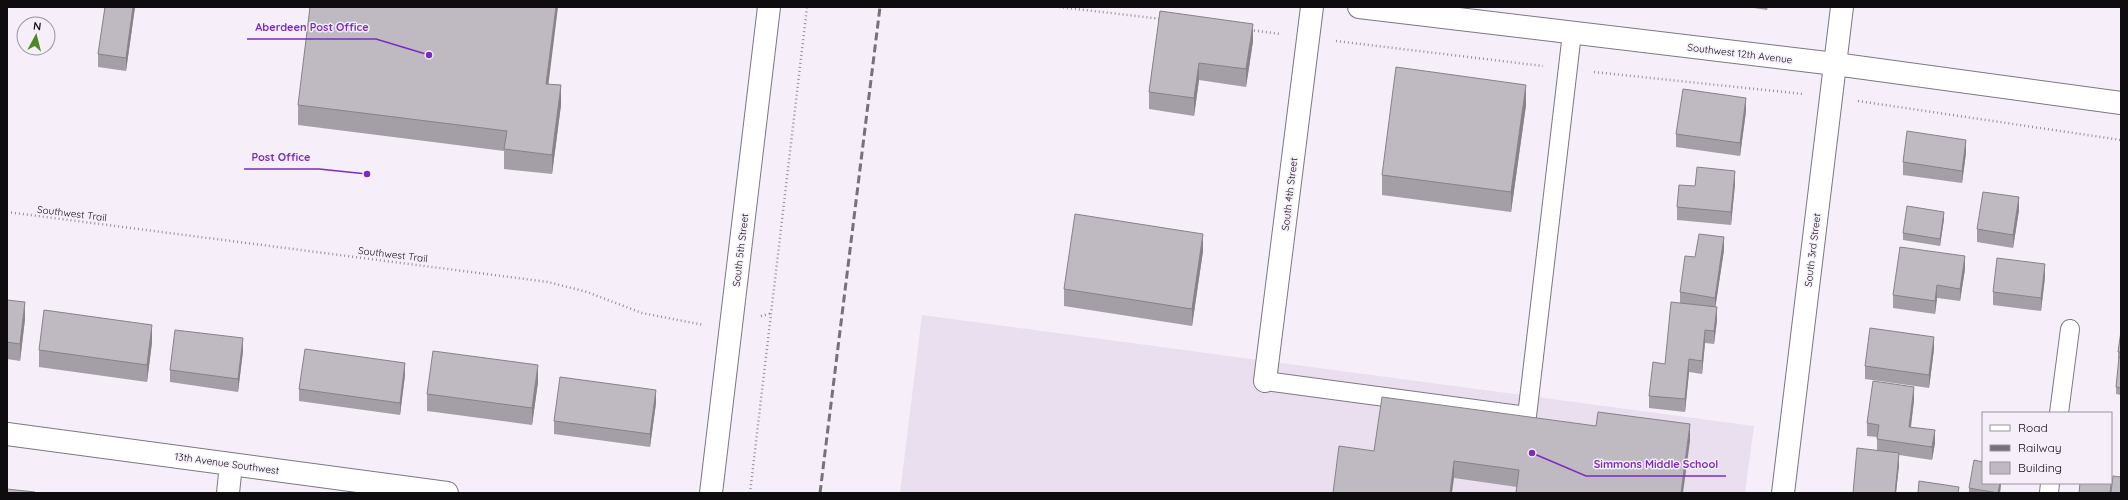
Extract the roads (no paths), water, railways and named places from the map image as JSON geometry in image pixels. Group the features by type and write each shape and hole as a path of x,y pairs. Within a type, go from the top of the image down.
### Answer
{"street":[{"name":"South 5th Street","path":"711,493 770,7"},
{"name":"South 4th Street","path":"1265,381 1312,7"},
{"name":"Southwest 12th Avenue","path":"1360,7 1835,64 2121,103"},
{"name":"South 3rd Street","path":"1783,493 1842,7"},
{"name":"13th Avenue Southwest","path":"7,434 447,493"},
{"path":"228,493 231,464"}],"lane":[{"path":"1265,381 1527,416 1572,33"},
{"path":"2059,412 2070,329"}],"railway":[{"path":"820,493 880,7"}],"place":[{"name":"Aberdeen Post Office","path":"429,55"},
{"name":"Post Office","path":"367,174"},
{"name":"Simmons Middle School","path":"1532,453"}]}
